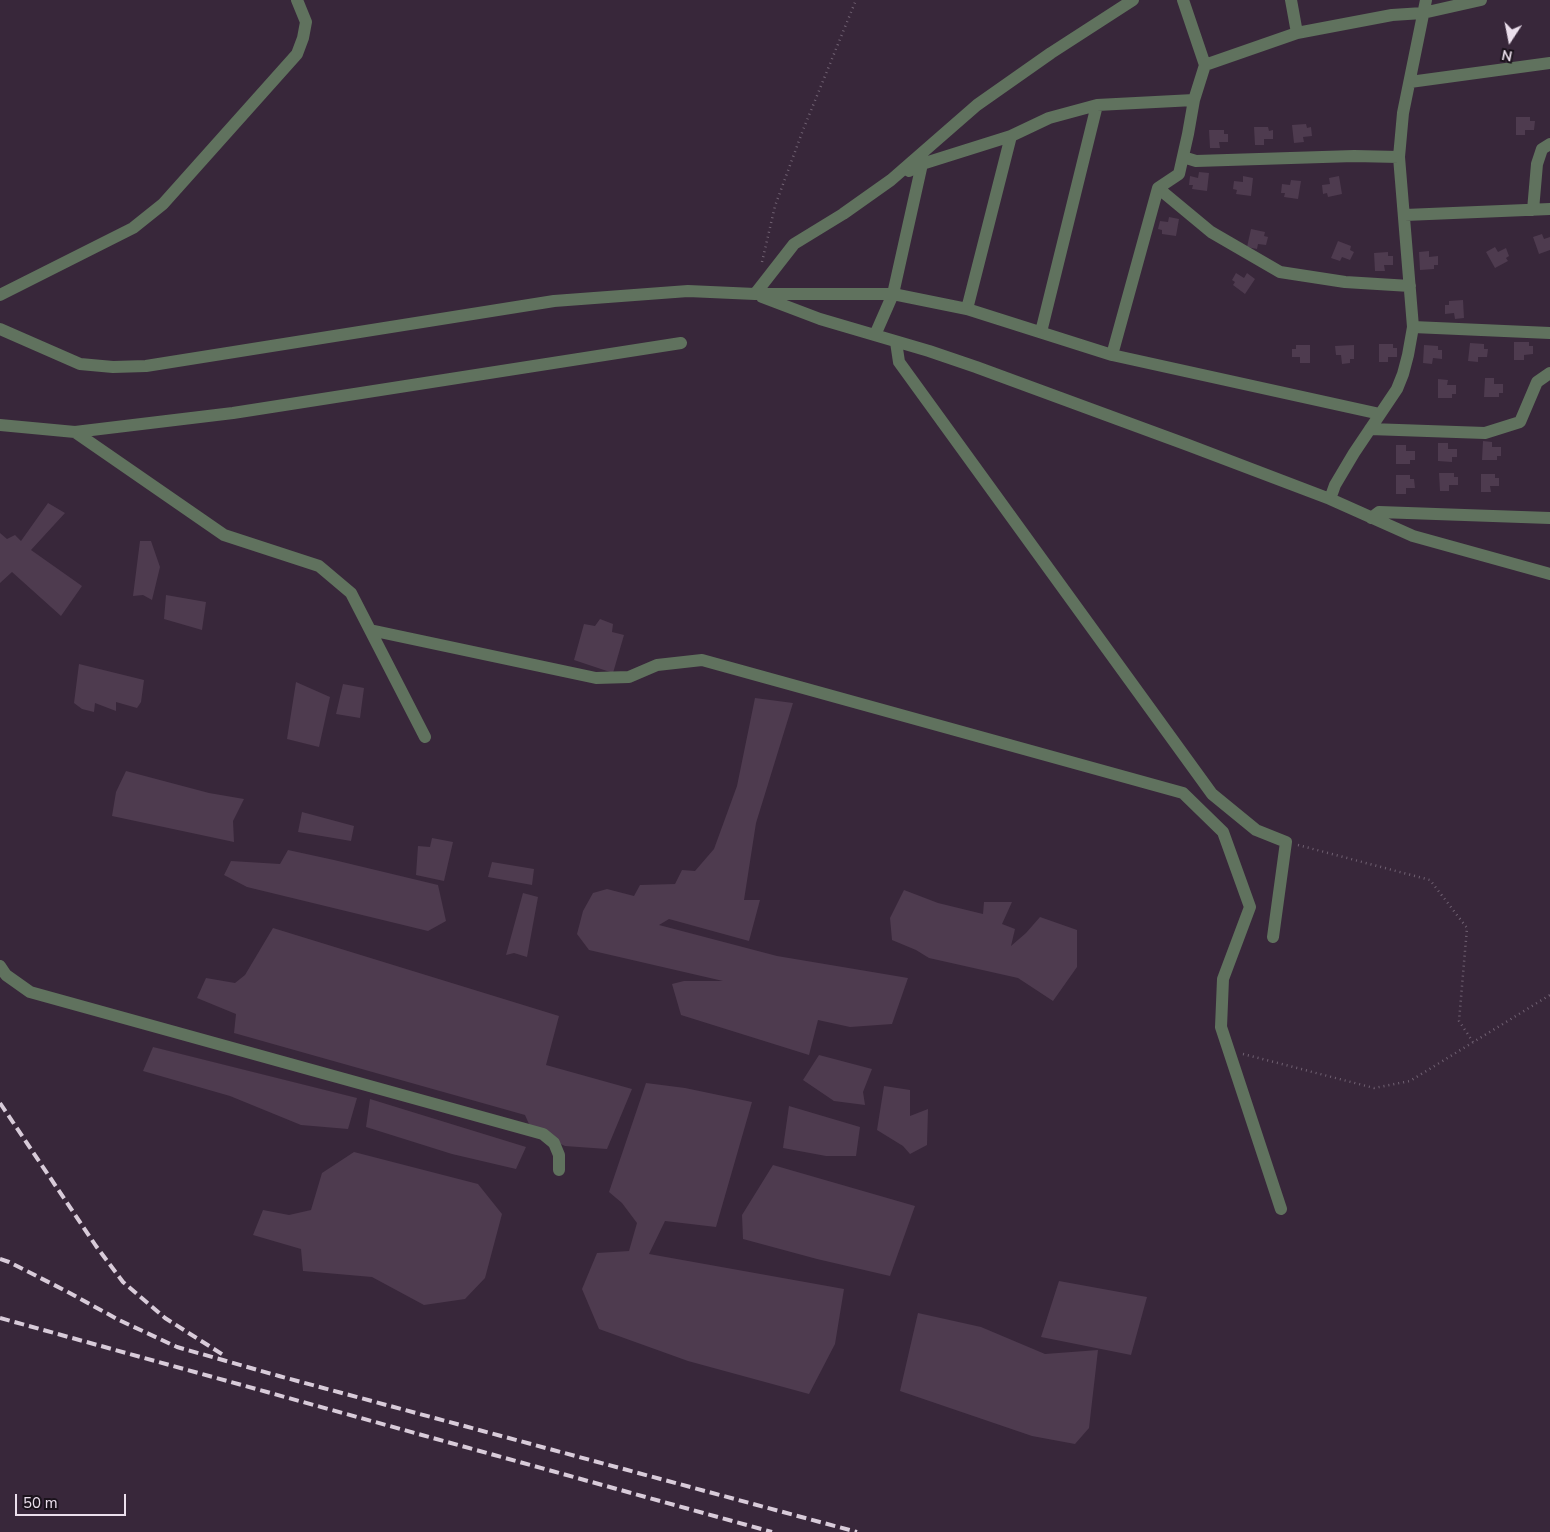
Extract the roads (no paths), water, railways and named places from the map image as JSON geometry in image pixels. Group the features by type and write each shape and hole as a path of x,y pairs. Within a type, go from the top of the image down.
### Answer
{"street":[{"path":"0,295 133,228 163,204 297,54 304,38 306,22 297,0"},
{"path":"755,294 794,244 843,214 891,180 977,105 1051,53 1133,0"},
{"path":"1112,356 1158,188 1179,174 1184,157 1194,100 1205,65 1183,0"},
{"path":"1291,0 1297,34"},
{"path":"1205,65 1297,34 1392,15 1424,6 1481,0"},
{"path":"1330,499 1335,485 1397,389 1403,374 1413,327 1399,157 1403,113 1424,6"},
{"path":"1410,82 1550,63"},
{"path":"891,180 922,164 1011,136 1049,118 1097,105 1194,100"},
{"path":"1041,332 1097,105"},
{"path":"967,309 1011,136"},
{"path":"1533,210 1538,164 1542,149 1550,144"},
{"path":"1184,157 1196,161 1354,156 1399,157"},
{"path":"875,336 893,294 922,164"},
{"path":"1158,188 1211,232 1280,272 1344,282 1410,286"},
{"path":"1405,215 1550,209"},
{"path":"0,329 80,364 114,367 146,366 554,301 688,291 755,294 893,294 967,309 1112,356 1380,414"},
{"path":"755,294 820,319 976,367 1330,499 1413,536 1550,574"},
{"path":"1413,327 1550,333"},
{"path":"896,342 900,362 1212,794 1256,830 1286,842 1273,938"},
{"path":"0,425 75,432 233,413 681,343"},
{"path":"1370,429 1485,433 1520,422 1537,382 1550,373"},
{"path":"75,432 224,535 319,566 351,593 425,737"},
{"path":"1371,518 1379,512 1550,518"},
{"path":"370,630 596,678 629,677 658,665 702,660 1183,793 1223,832 1250,907 1222,979 1221,1027 1280,1209"},
{"path":"0,966 6,975 30,992 543,1134 554,1143 559,1155 559,1170"}],"railway":[{"path":"0,1103 96,1246 123,1282 165,1318 225,1356"},
{"path":"0,1259 66,1291 119,1320 177,1347 857,1532"},
{"path":"0,1318 772,1532"}]}
